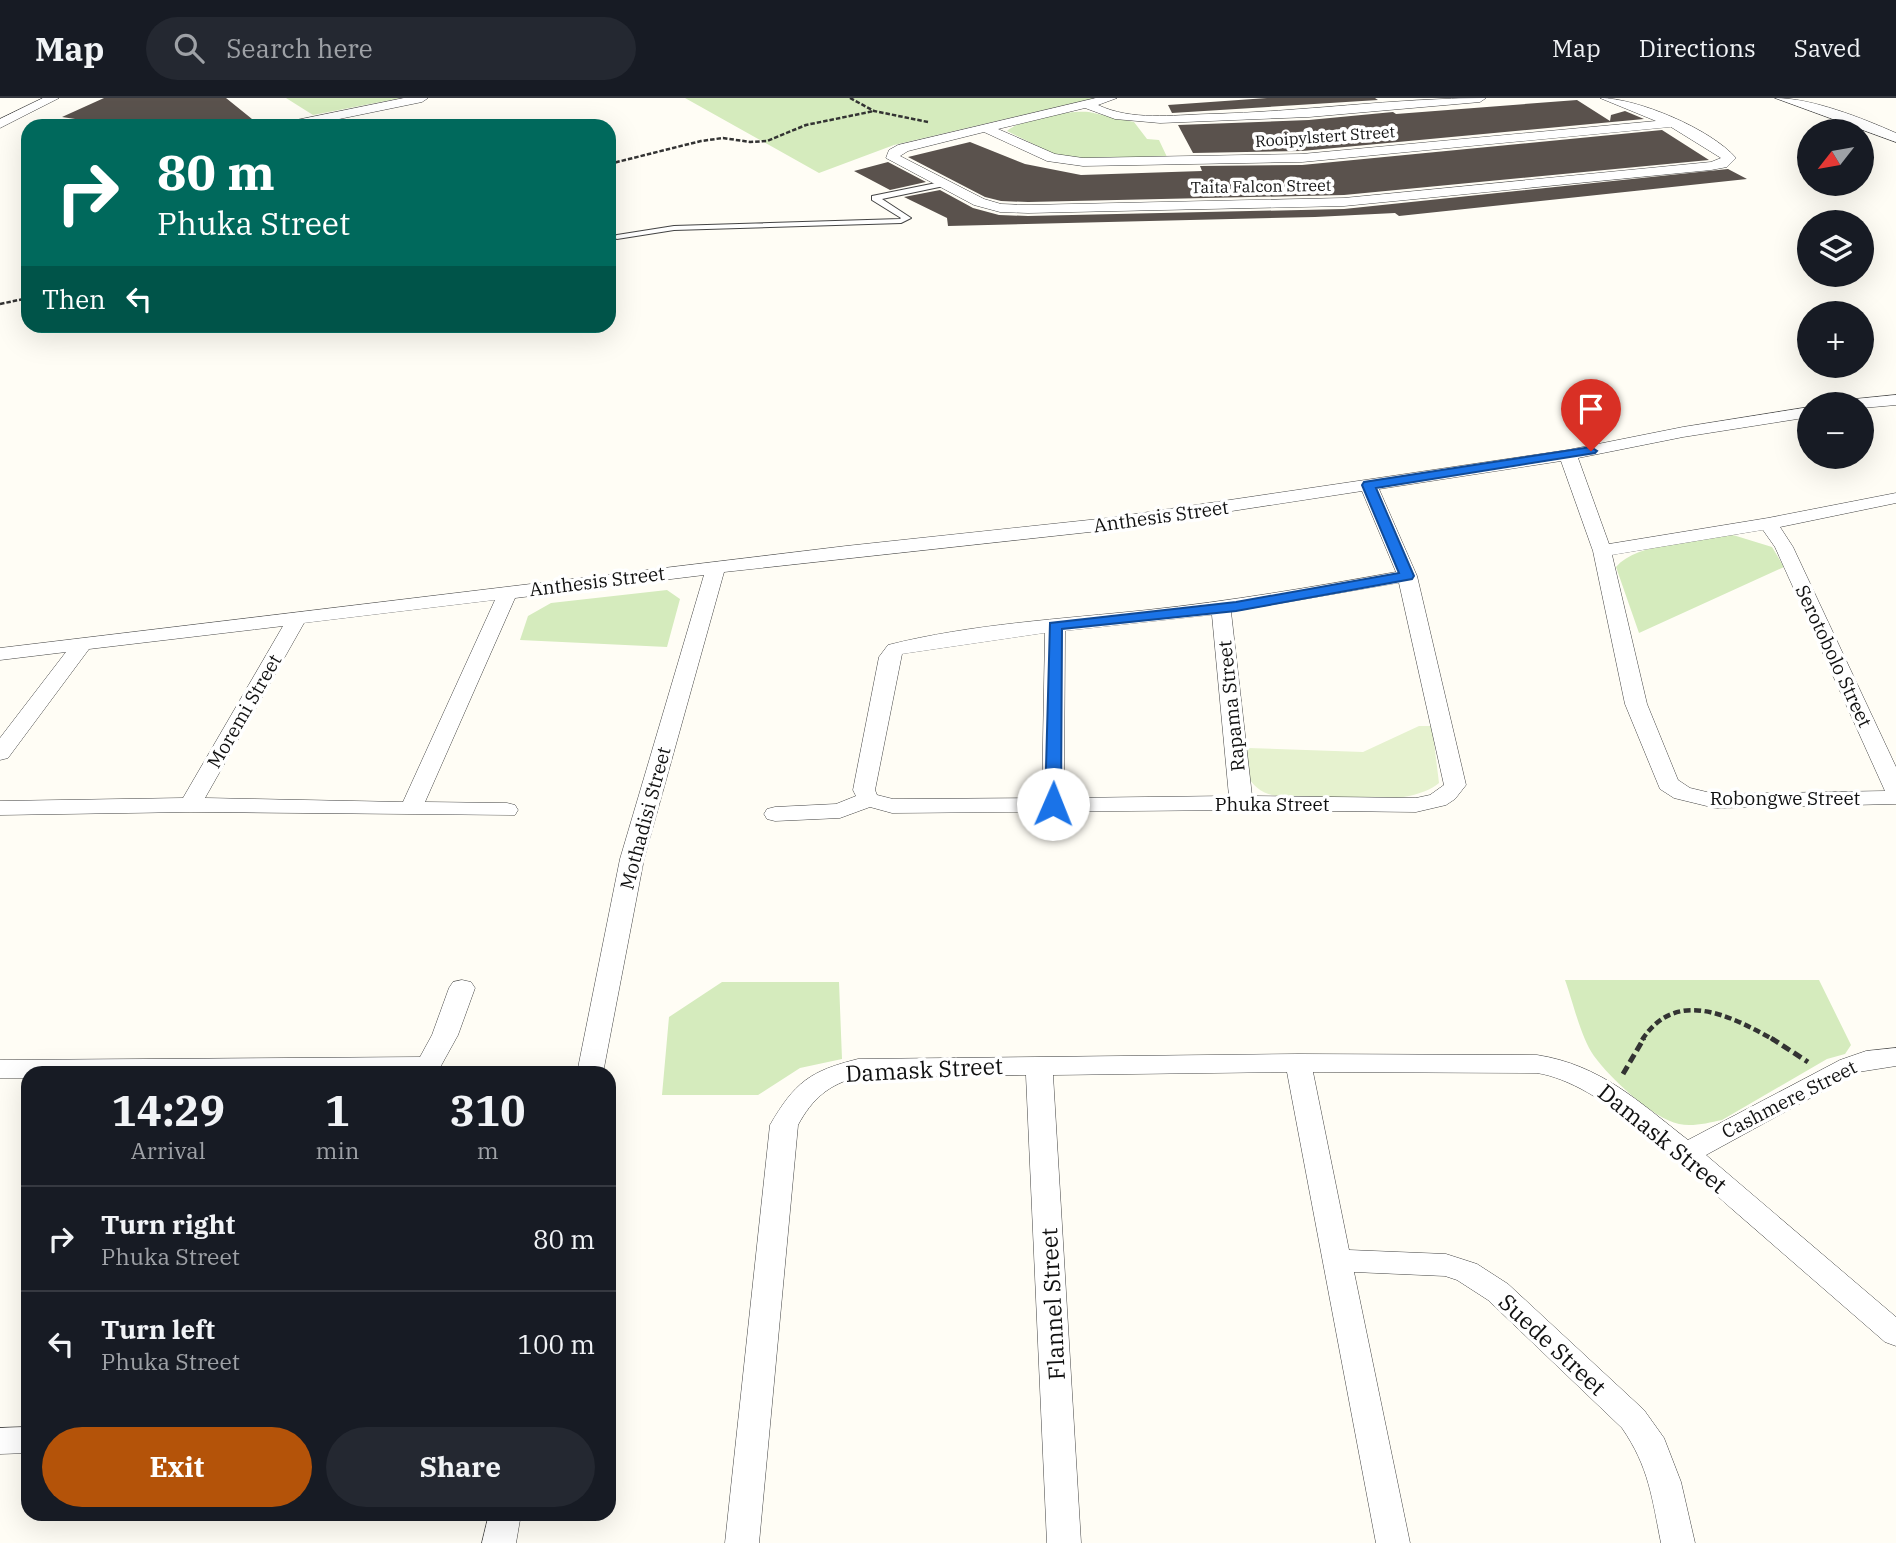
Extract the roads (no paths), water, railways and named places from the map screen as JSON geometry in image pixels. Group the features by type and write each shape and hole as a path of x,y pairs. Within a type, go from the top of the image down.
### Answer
{"street":[{"path":"1,124 53,98"},
{"path":"321,119 422,98"},
{"name":"Taita Falcon Street","path":"1111,98 903,148 894,153 895,160 984,204 1015,209 1344,202 1711,166 1721,164 1729,158 1720,149 1674,123 1606,98"},
{"path":"1086,104 1115,116 1147,119 1270,117 1480,98"},
{"path":"1781,98 1872,127 1896,138"},
{"name":"Rooipylstert Street","path":"985,128 1052,158 1083,162 1302,158 1674,123"},
{"path":"1,124 21,127"},
{"path":"1874,402 1896,400"},
{"name":"Anthesis Street","path":"0,654 508,592 1108,524 1568,455 1683,432 1797,414"},
{"name":"Robongwe Street","path":"1568,455 1602,551 1636,704 1668,784 1682,793 1715,801 1896,797"},
{"name":"Phuka Street","path":"868,799 892,806 1241,803 1416,805 1434,803 1449,795 1455,785 1407,576 1368,485"},
{"path":"1602,551 1768,524 1896,498"},
{"name":"Serotobolo Street","path":"1768,524 1784,547 1896,790"},
{"name":"Mothadisi Street","path":"591,1066 632,859 716,568"},
{"path":"775,814 840,811 868,799 863,782 889,657 895,649 919,643 1221,608 1407,576"},
{"name":"Anthesis Street","path":"412,806 508,592"},
{"name":"Rapama Street","path":"1221,608 1241,803"},
{"name":"Moremi Street","path":"190,805 298,617"},
{"path":"1053,804 1055,626"},
{"path":"0,754 83,644"},
{"path":"0,808 190,805 412,806 507,810"},
{"path":"427,1066 445,1035 462,988"},
{"name":"Cashmere Street","path":"1686,1153 1828,1077 1866,1060 1896,1057"},
{"path":"1298,1063 1393,1543"},
{"name":"Damask Street","path":"742,1543 784,1125 797,1100 812,1084 831,1074 858,1068 1298,1063 1537,1065 1573,1072 1611,1093 1686,1153 1894,1331"},
{"name":"Flannel Street","path":"1039,1065 1064,1543"},
{"path":"0,1069 21,1069"},
{"name":"Suede Street","path":"1337,1260 1446,1265 1468,1272 1497,1292 1633,1419 1653,1447 1665,1482 1678,1543"},
{"path":"0,1441 21,1440"},
{"path":"499,1543 504,1521"}],"lane":[{"path":"617,237 698,227 901,221 907,218 875,198 941,184"}]}
